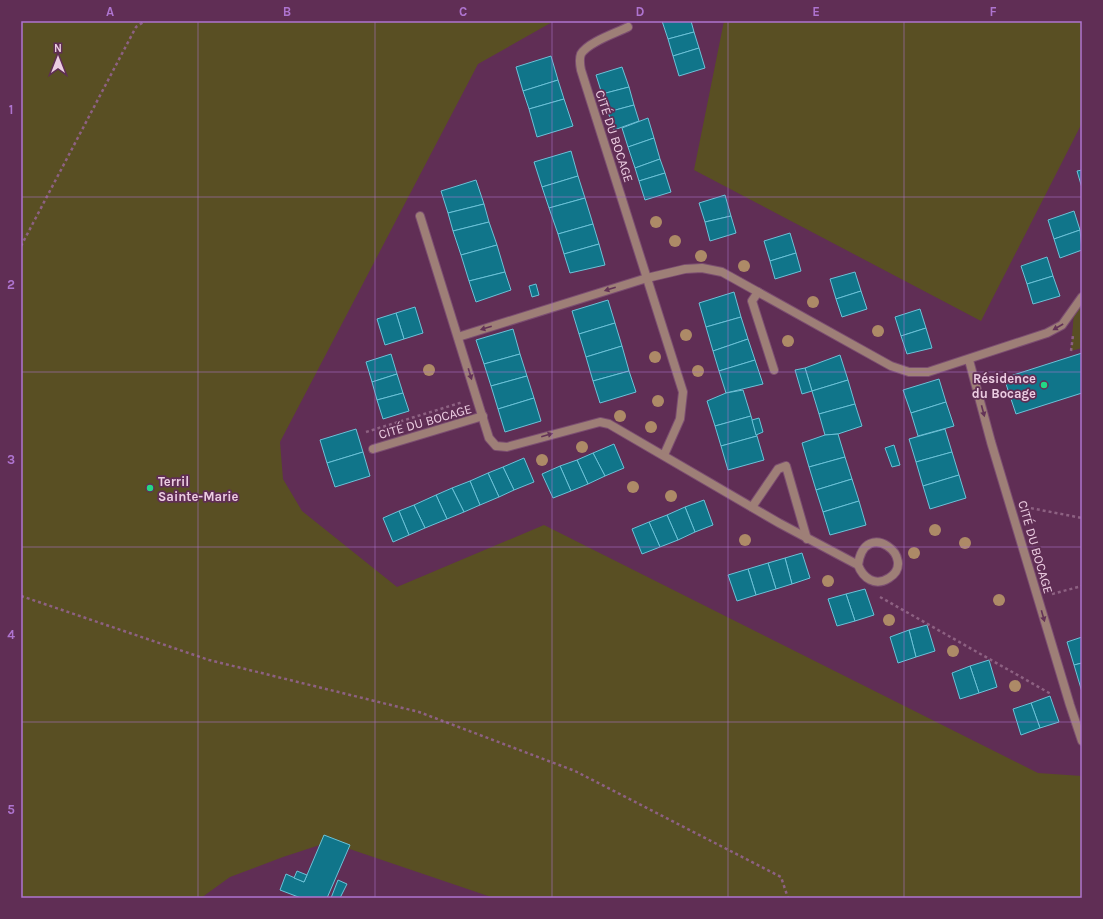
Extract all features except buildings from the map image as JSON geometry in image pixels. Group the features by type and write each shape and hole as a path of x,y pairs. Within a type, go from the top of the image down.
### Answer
{"street":[{"name":"CITÉ DU BOCAGE","path":"628,27 592,44 582,54 580,60 581,70 683,392 680,419 664,455"},
{"name":"CITÉ DU BOCAGE","path":"420,216 489,438 496,446 507,447 600,422 609,424 807,539 858,565 862,575 872,582"},
{"path":"458,337 647,278 685,269 702,268 722,272 891,366 909,372 928,372 969,360 993,350 1047,333 1062,326 1082,297"},
{"path":"758,292 752,301 774,370"},
{"name":"CITÉ DU BOCAGE","path":"969,360 991,442 1082,741"},
{"name":"CITÉ DU BOCAGE","path":"373,448 483,416"},
{"path":"752,507 778,469 786,466 807,539"},
{"path":"858,565 859,554 867,545 878,542 889,545 896,554 898,565 893,576 883,582 872,582"}],"path":[{"path":"21,246 136,27 145,21"},
{"path":"366,432 477,398"},
{"path":"1011,504 1082,518"},
{"path":"872,582 875,594 1070,705"},
{"path":"1038,598 1082,586"},
{"path":"21,596 209,660 419,712 575,771 781,877 788,898"}],"shaded area":[{"name":"Terril Sainte-Marie","path":"21,21 554,21 478,64 280,442 283,479 302,511 397,587 544,525 1038,773 1082,776 1082,898 494,898 329,842 230,877 201,898 21,898"},
{"path":"724,21 1082,21 1082,123 981,321 694,170"},
{"path":"1082,297 1082,348 1071,351 1074,311"}],"place":[{"name":"Résidence du Bocage","path":"1044,385"},
{"name":"Terril Sainte-Marie","path":"150,488"}]}
